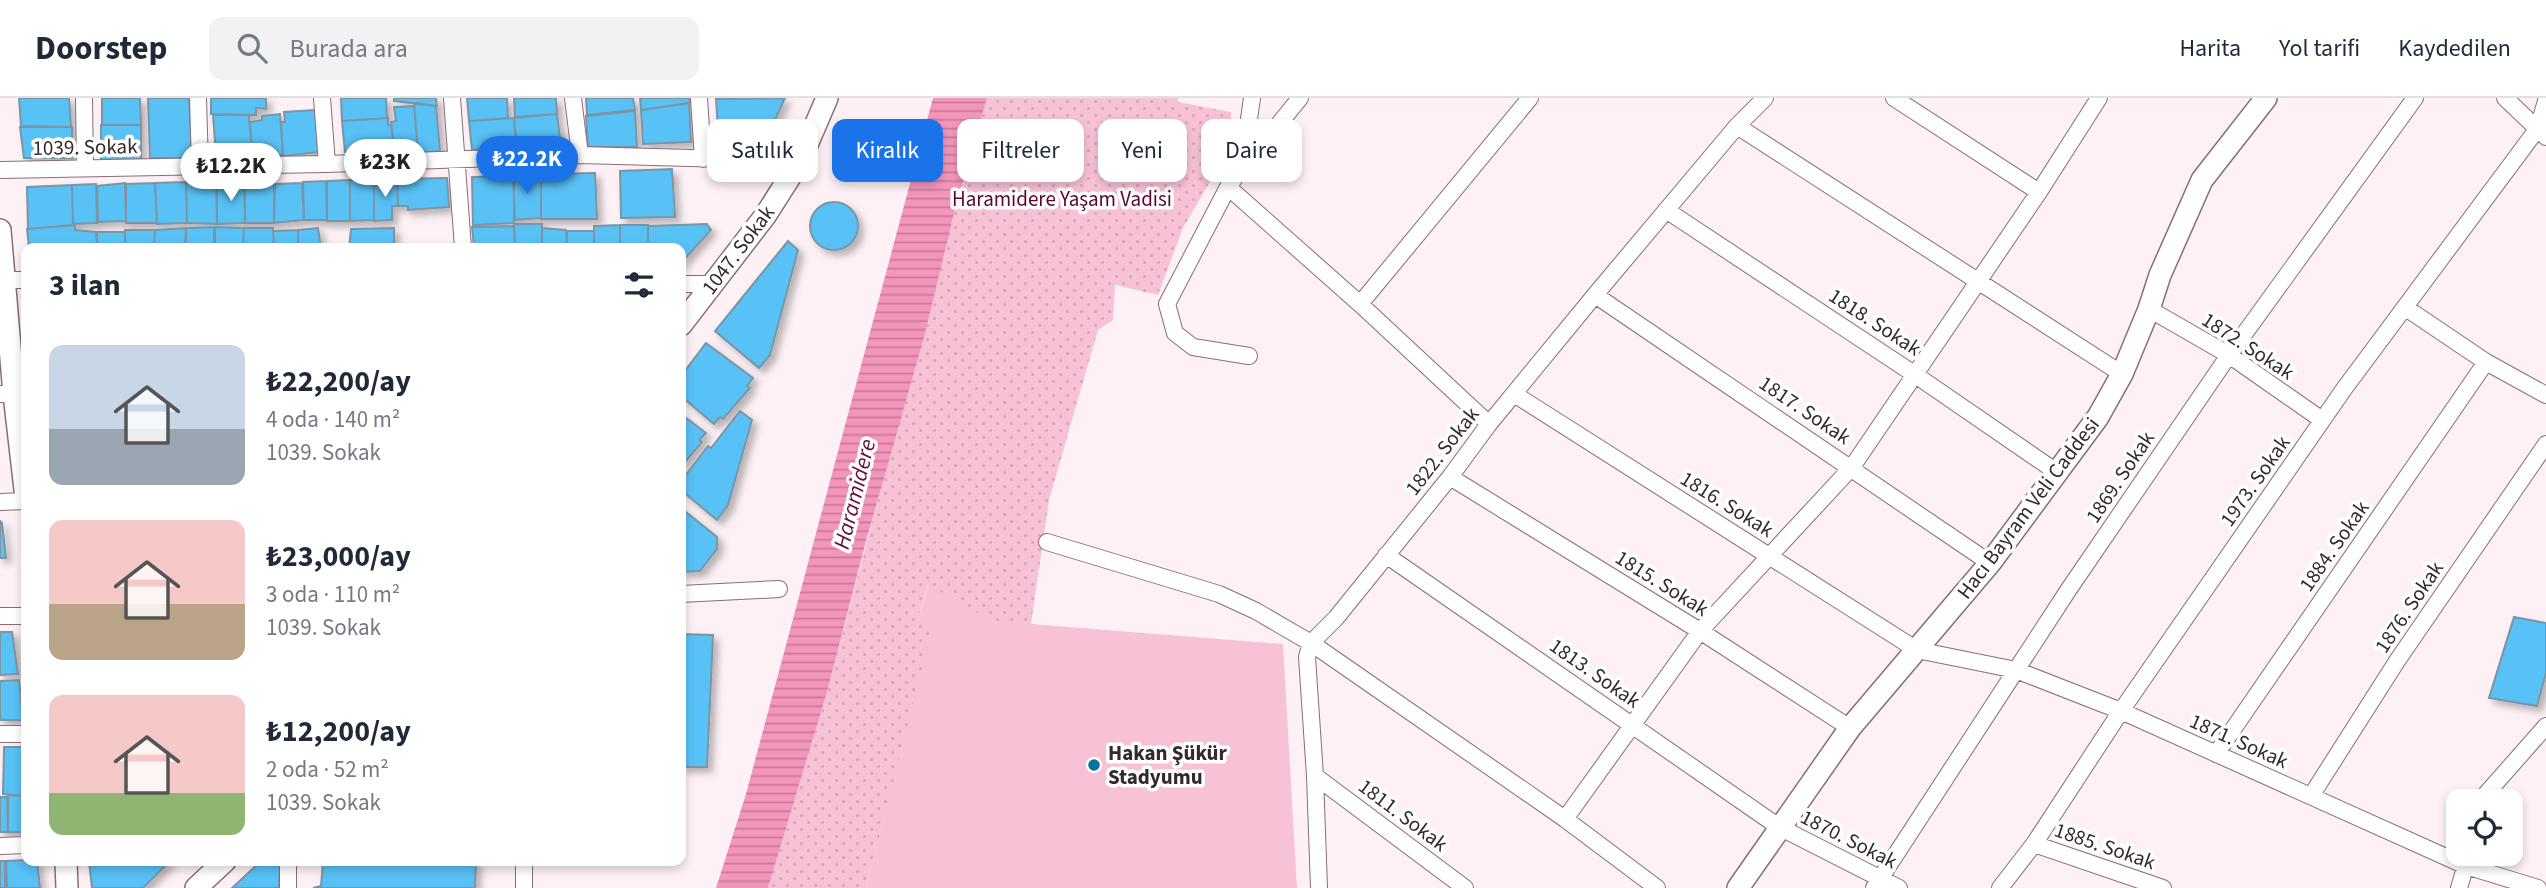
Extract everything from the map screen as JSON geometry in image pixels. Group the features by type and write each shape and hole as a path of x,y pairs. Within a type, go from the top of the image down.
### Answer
{"main road":[{"name":"1047. Sokak","path":"818,119 827,98"},
{"name":"Hacı Bayram Veli Caddesi","path":"1738,888 1850,727 1990,563 2098,417 2122,374 2160,275 2202,180 2266,98"},
{"name":"1047. Sokak","path":"686,319 765,216 787,182"},
{"path":"0,230 2,280 21,460"},
{"path":"66,866 67,888"},
{"path":"196,888 220,866"}],"street":[{"path":"84,98 85,168"},
{"path":"198,98 200,165"},
{"path":"322,98 327,164"},
{"path":"452,98 463,243"},
{"path":"573,98 580,155"},
{"path":"699,98 703,159"},
{"path":"1249,119 1252,98"},
{"path":"1283,119 1300,98"},
{"path":"1360,304 1530,98"},
{"name":"1822. Sokak","path":"1311,643 1336,618 1595,295 1737,126 1765,98"},
{"path":"1894,98 2039,192"},
{"path":"1565,820 1700,631 1852,467 2039,192 2099,98"},
{"name":"1869. Sokak","path":"1878,883 2016,670 2229,355 2415,98"},
{"path":"2505,98 2542,133"},
{"name":"1973. Sokak","path":"2000,888 2034,844 2121,711 2322,420 2542,133 2546,101"},
{"path":"1737,126 2122,374"},
{"name":"1039. Sokak","path":"0,170 327,164 580,155 707,159"},
{"path":"1232,182 1167,304 1175,333 1193,347 1249,356"},
{"path":"1228,187 1360,304 1489,424"},
{"name":"1818. Sokak","path":"1666,210 2058,472"},
{"path":"2,280 21,280"},
{"path":"686,284 713,284"},
{"name":"1817. Sokak","path":"1595,295 1990,563"},
{"path":"2406,308 2486,362 2546,395"},
{"name":"1872. Sokak","path":"2149,309 2229,355 2322,420"},
{"name":"1884. Sokak","path":"2216,754 2486,362"},
{"name":"1816. Sokak","path":"1514,394 1917,650"},
{"name":"1876. Sokak","path":"2311,796 2397,662 2546,444"},
{"name":"1815. Sokak","path":"1450,477 1850,727"},
{"path":"0,502 21,500"},
{"path":"1047,542 1219,594 1256,611 1311,643 1565,820 1657,888"},
{"name":"1813. Sokak","path":"1386,555 1779,827"},
{"path":"686,594 779,589"},
{"path":"0,616 21,616"},
{"path":"1311,643 1307,657 1319,888"},
{"name":"1871. Sokak","path":"1917,650 2016,670 2121,711 2311,796 2446,851"},
{"path":"2490,789 2546,726"},
{"path":"0,734 21,734"},
{"name":"1811. Sokak","path":"1315,776 1465,888"},
{"name":"1870. Sokak","path":"1779,827 1878,883 1899,888"},
{"name":"1885. Sokak","path":"2034,844 2163,888"},
{"path":"0,846 21,845"},
{"path":"288,866 288,888"},
{"path":"524,866 524,888"},
{"path":"2459,888 2465,866"},
{"name":"1871. Sokak","path":"2482,866 2538,888"}],"green space":[{"name":"Haramidere Yaşam Vadisi","path":"987,98 1178,98 1178,102 1231,112 1231,119 1201,119 1201,182 1210,182 1183,228 1158,295 1115,285 1113,320 1098,330 1049,500 1031,624 997,624 928,586 918,619 933,628 866,888 768,888 827,692 963,182 1084,182 1084,119 981,119"},
{"name":"Hakan Şükür Stadyumu","path":"929,585 997,624 1031,624 1283,644 1297,888 866,888 932,628 918,619"}],"water":[{"name":"Haramidere","path":"933,98 987,98 981,119 957,119 957,182 963,182 924,337 827,692 768,888 716,888 746,794 910,182 943,182 943,119 927,119"}],"building":[{"path":"19,98 69,98 71,127 21,126"},
{"path":"102,98 140,98 141,125 102,125"},
{"path":"148,98 189,98 192,158 150,158"},
{"path":"211,98 266,98 266,109 256,108 256,115 211,114"},
{"path":"341,98 386,98 387,118 342,121"},
{"path":"394,98 436,98 437,106 394,101"},
{"path":"467,98 507,98 508,118 469,121"},
{"path":"514,98 556,98 557,114 515,117"},
{"path":"586,98 633,98 635,110 587,115"},
{"path":"640,98 689,98 690,103 641,110"},
{"path":"785,98 775,119 717,119 716,99"},
{"path":"414,103 436,106 440,151 418,153"},
{"path":"689,103 691,142 643,144 641,110"},
{"path":"414,106 418,152 395,152 391,122 396,121 394,107"},
{"path":"315,110 319,152 283,156 281,122 285,122 284,112"},
{"path":"635,111 637,147 588,147 586,116"},
{"path":"280,114 283,155 252,155 250,122 262,120 262,116"},
{"path":"557,114 561,146 521,150 520,147 517,148 514,118"},
{"path":"213,115 249,115 252,156 216,155"},
{"path":"388,118 394,151 345,152 342,121"},
{"path":"514,118 516,148 472,150 469,121"},
{"path":"101,125 141,125 141,159 101,160"},
{"path":"20,127 72,127 72,158 24,158"},
{"path":"672,169 675,217 621,218 620,171"},
{"path":"541,173 541,218 515,220 513,174"},
{"path":"595,173 597,219 541,219 541,174"},
{"path":"514,176 514,223 473,225 472,177"},
{"path":"447,178 449,207 408,210 408,206 398,206 397,179"},
{"path":"374,179 397,179 398,206 392,206 392,220 374,221"},
{"path":"350,180 350,221 327,221 327,181"},
{"path":"350,180 374,180 374,220 350,221"},
{"path":"326,181 327,220 304,220 303,182"},
{"path":"186,182 187,223 157,224 155,183"},
{"path":"186,182 216,182 217,224 187,223"},
{"path":"217,182 244,183 245,223 217,224"},
{"path":"125,183 126,221 98,222 97,186"},
{"path":"155,183 157,223 126,223 126,184"},
{"path":"245,183 274,184 274,223 245,223"},
{"path":"302,183 304,220 274,223 275,184"},
{"path":"96,184 97,223 73,224 72,185"},
{"path":"72,185 73,225 28,229 27,187"},
{"path":"834,202 851,209 858,226 851,243 834,250 817,243 810,226 817,209"},
{"path":"514,224 542,224 542,243 515,243"},
{"path":"707,224 711,230 686,258 686,243 648,243 648,226"},
{"path":"75,225 75,230 96,232 97,243 28,243 27,229"},
{"path":"620,225 620,243 594,243 594,226"},
{"path":"620,225 648,225 648,243 620,243"},
{"path":"514,226 515,243 474,243 472,227"},
{"path":"214,227 214,243 186,243 186,228"},
{"path":"215,227 244,228 243,243 215,243"},
{"path":"186,228 185,243 154,243 155,230"},
{"path":"244,228 273,228 274,243 243,243"},
{"path":"318,228 320,243 298,243 298,230"},
{"path":"394,228 394,243 350,243 351,229"},
{"path":"542,228 566,230 567,243 542,243"},
{"path":"125,230 155,230 154,243 125,243"},
{"path":"298,230 298,243 274,243 273,231"},
{"path":"567,231 594,231 594,243 567,243"},
{"path":"97,232 125,232 125,243 97,243"},
{"path":"788,241 798,250 770,355 759,368 715,331"},
{"path":"706,343 753,378 747,386 750,388 723,419 720,417 714,424 686,400 686,369"},
{"path":"740,411 752,420 728,505 717,520 686,494 686,475 708,446 711,448"},
{"path":"686,418 706,433 699,440 702,442 686,461"},
{"path":"686,512 717,537 717,549 700,571 686,572"},
{"path":"0,521 2,523 6,558 0,558"},
{"path":"2514,617 2546,623 2546,673 2537,706 2489,698"},
{"path":"0,632 12,632 18,674 0,675"},
{"path":"686,634 713,635 707,767 686,767"},
{"path":"19,680 21,720 0,720 0,681"},
{"path":"4,747 21,747 21,796 3,794"},
{"path":"8,795 21,796 21,832 8,832"},
{"path":"0,797 7,797 8,832 0,832"},
{"path":"21,860 21,866 38,866 40,888 7,888 6,861"},
{"path":"0,861 5,861 5,888 0,888"},
{"path":"90,866 165,866 143,888 92,888"},
{"path":"256,866 280,866 279,888 232,888"},
{"path":"323,866 476,866 475,888 313,888 321,886"}],"place":[{"name":"Hakan Şükür Stadyumu","path":"1094,765"}]}
